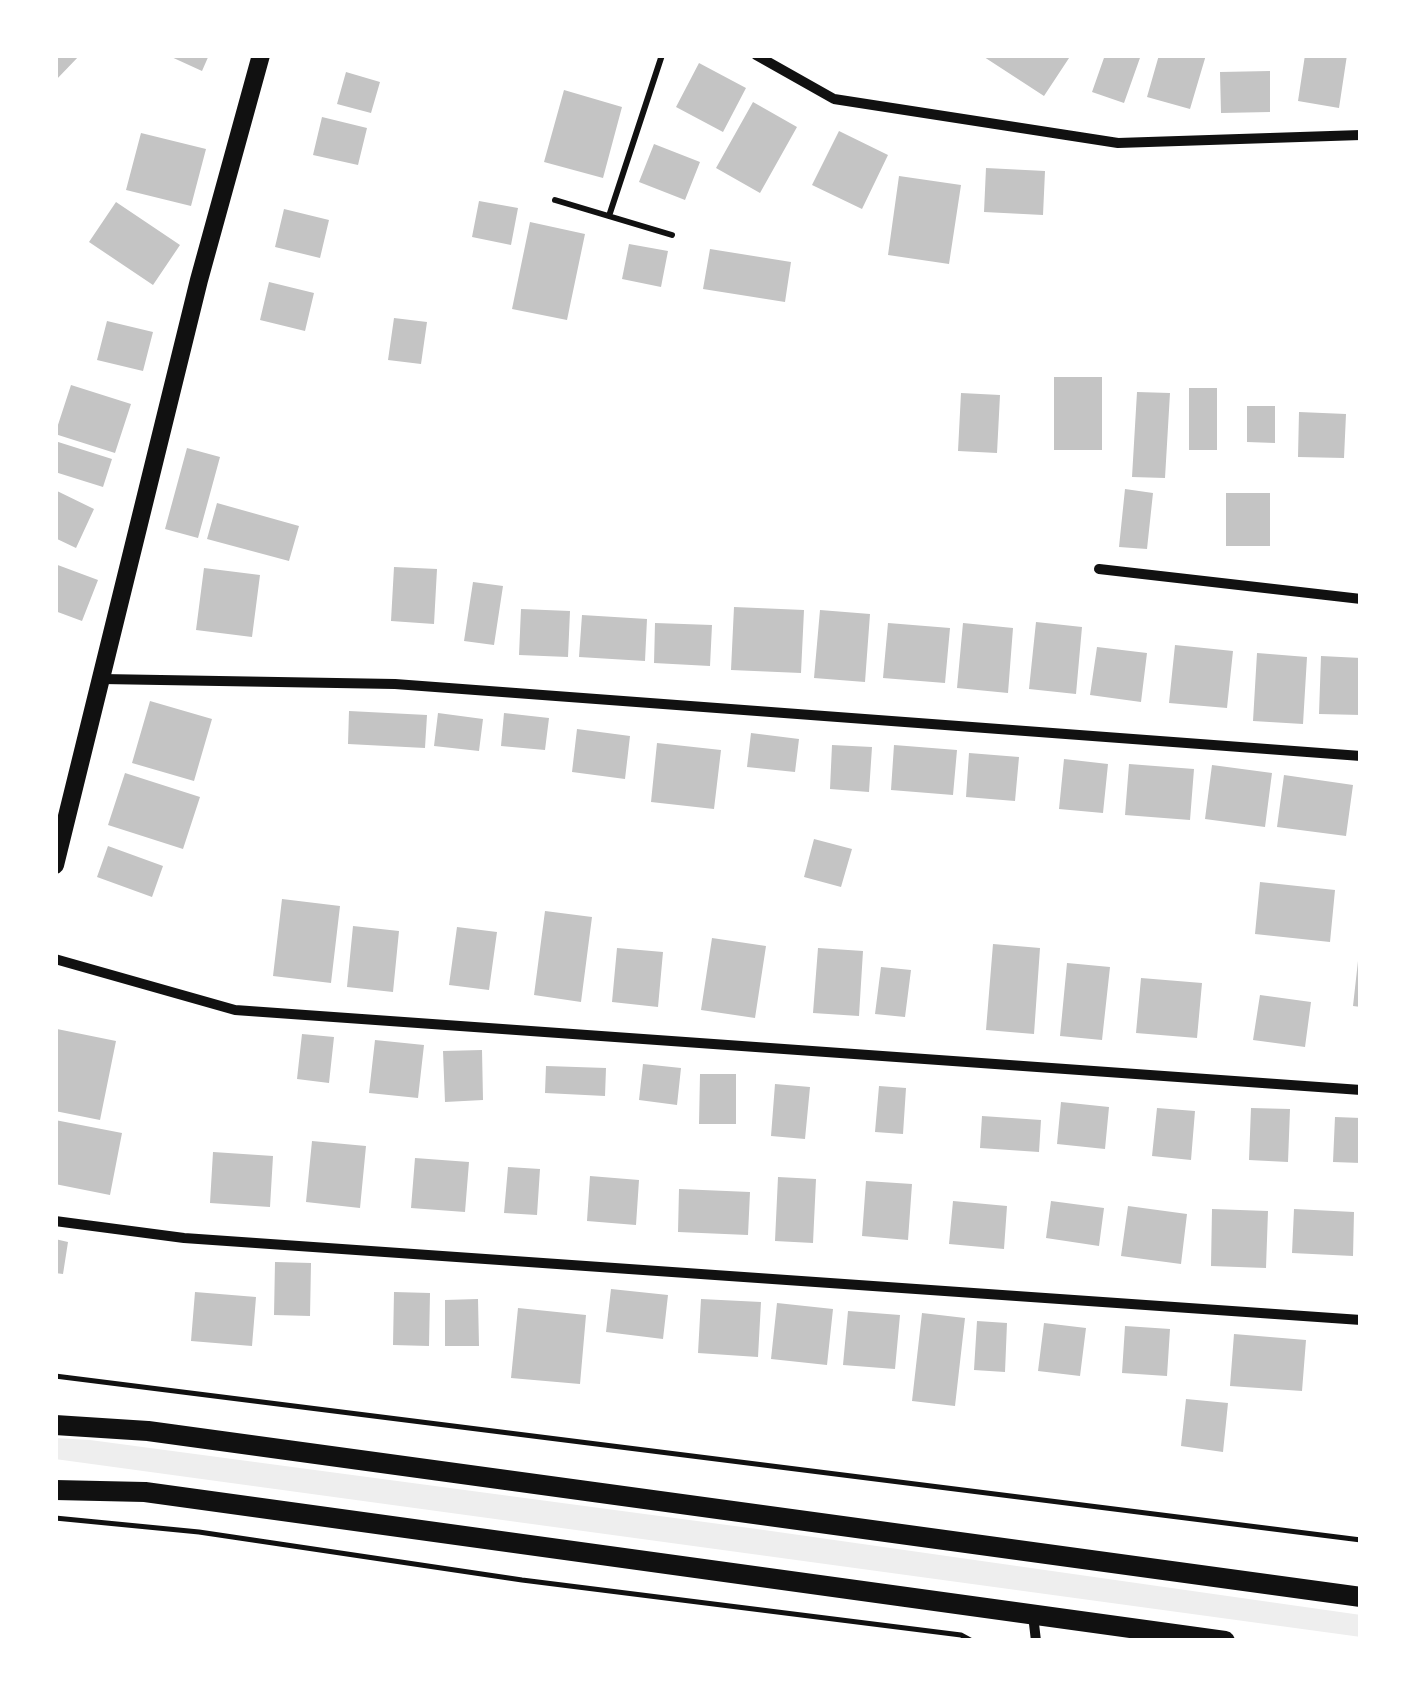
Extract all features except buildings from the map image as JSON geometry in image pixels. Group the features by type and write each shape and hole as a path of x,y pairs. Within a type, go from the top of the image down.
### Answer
{"main road":[{"path":"55,865 199,280 261,55"},
{"path":"55,1425 168,1434 1361,1598"},
{"path":"55,1490 165,1495 1225,1641"}],"street":[{"path":"756,55 834,99 1118,143 1361,135"},
{"path":"1099,570 1361,599"},
{"path":"102,678 395,684 1361,756"},
{"path":"55,959 235,1010 1361,1090"},
{"path":"55,1221 184,1238 1361,1320"},
{"path":"1033,1615 1036,1641"}],"lane":[{"path":"609,216 662,55"},
{"path":"556,200 672,235"}],"path":[{"path":"55,1376 1361,1540"},
{"path":"55,1518 199,1532 522,1580 961,1635 972,1641"}],"shaded area":[{"path":"55,1438 757,1529 1361,1615 1361,1637 55,1459"}]}
